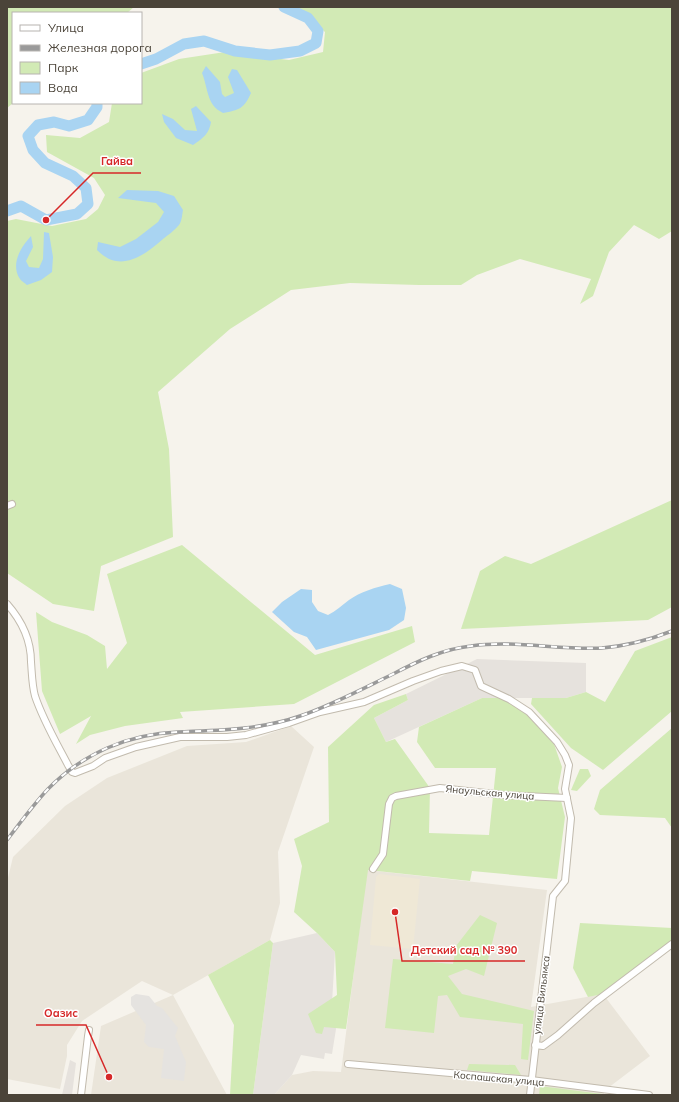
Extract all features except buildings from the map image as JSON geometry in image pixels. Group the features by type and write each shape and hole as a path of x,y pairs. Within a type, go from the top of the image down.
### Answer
{"street":[{"path":"7,604 20,621 28,640 32,661 33,687 45,721 72,772 75,773 93,766 105,758 136,747 180,737 227,737 246,735 289,723 320,712 364,702 413,681 441,671 462,666 475,670 481,686 509,699 529,712 557,742 569,765 565,789 567,798"},
{"name":"Янаульская улица","path":"373,869 383,854 388,804 392,798 396,796 440,788 504,795 567,798"},
{"name":"улица Вильямса","path":"530,1095 553,896 565,881 571,818 567,798"},
{"path":"535,1045 543,1046 558,1035 594,1003 672,944"},
{"path":"81,1095 89,1030"},
{"name":"Коспашская улица","path":"348,1064 531,1080 649,1095"}],"shaded area":[{"path":"477,659 586,663 586,692 566,698 482,698 386,742 374,718 408,700 406,694"},
{"path":"291,726 314,747 278,852 280,903 270,940 173,995 142,981 82,1021 67,1045 67,1056 60,1089 7,1079 7,882 13,857 65,806 107,778 187,746 246,742"},
{"path":"367,870 547,890 531,1007 603,994 650,1056 604,1091 604,1095 274,1095 292,1075 313,1071 341,1072"},
{"path":"379,874 420,879 413,949 370,945 376,877"},
{"path":"317,933 335,952 332,1003 336,1029 332,1054 325,1053 324,1059 301,1055 292,1075 274,1095 253,1095 273,943"},
{"path":"136,994 149,996 157,1006 162,1008 178,1028 175,1036 186,1062 184,1081 161,1078 164,1049 149,1047 144,1042 146,1025 131,1005 131,997"},
{"path":"173,995 227,1095 91,1095 101,1026"},
{"path":"70,1060 76,1063 72,1095 62,1095"}],"green space":[{"path":"7,7 134,7 128,12 12,12 12,104 7,108"},
{"path":"298,7 672,7 672,231 659,239 634,225 609,252 593,296 580,304 591,279 520,259 477,275 461,285 350,283 291,290 230,329 158,392 169,449 173,537 101,566 94,611 53,604 7,573 7,221 16,219 52,226 86,219 98,209 105,195 94,178 47,152 46,135 80,138 109,122 112,104 142,104 142,73 179,59 225,52 289,60 323,52 325,32"},
{"path":"672,500 672,607 648,620 461,629 480,571 505,556 531,564"},
{"path":"182,545 315,655 412,626 415,642 294,704 180,712 183,718 125,726 90,735 76,744 91,716 60,734 42,691 36,612 52,622 87,635 105,646 107,669 127,643 107,574"},
{"path":"672,637 672,711 603,770 571,748 531,704 532,698 566,698 586,692 605,702 635,651"},
{"path":"406,694 408,700 374,718 386,742 395,739 430,788 429,833 489,835 496,768 435,768 417,742 419,727 482,698 502,698 526,714 554,744 562,767 558,788 565,817 557,879 472,871 470,881 368,870 346,1029 324,1027 322,1034 316,1033 308,1014 337,995 335,952 294,912 302,866 294,839 329,822 328,747 374,705"},
{"path":"672,728 672,828 665,818 600,815 594,809 600,790"},
{"path":"580,769 588,769 591,776 577,791 571,790"},
{"path":"480,915 497,923 484,976 466,969 448,976 462,994 534,1011 528,1060 521,1059 523,1024 460,1017 447,995 438,996 434,1033 385,1028 393,959 453,964 456,946"},
{"path":"580,923 672,928 672,941 603,994 588,997 573,968"},
{"path":"270,940 273,943 253,1095 230,1095 234,1025 208,975"},
{"path":"469,1064 515,1065 521,1075 467,1070"},
{"path":"540,1086 610,1095 539,1095"}],"water":[{"path":"206,66 220,82 222,94 225,97 234,93 228,77 232,69 237,70 251,93 243,106 237,110 223,113 215,107 209,98 202,73"},
{"path":"196,106 211,122 209,130 193,145 176,138 164,122 162,114 173,119 185,130 197,131 191,109"},
{"path":"127,190 158,191 174,196 183,210 182,218 176,229 147,252 131,260 114,261 105,257 97,250 98,242 120,247 136,239 158,222 164,212 156,203 118,198"},
{"path":"44,232 49,233 53,257 52,272 41,280 27,285 21,280 17,273 16,262 20,250 31,236 33,247 26,261 29,267 39,268 43,259"},
{"path":"390,584 402,589 406,608 404,620 389,630 316,650 307,637 294,632 272,612 282,602 301,589 312,590 312,602 318,611 328,615 358,595 374,588"}],"waterway":[{"path":"142,64 156,59 184,44 204,41 235,51 270,55 300,51 316,43 318,31 308,18 284,7"},
{"path":"7,211 21,206 46,220 77,214 88,204 86,188 73,176 45,163 33,150 28,136 38,125 54,122 69,126 88,120 97,107 97,104"}],"railway":[{"path":"7,840 37,801 62,776 76,765 92,756 125,741 160,734 255,727 285,721 335,702 421,660 451,650 487,644 602,648 637,642 672,631"}],"place":[{"name":"Гайва","path":"46,220"},
{"name":"Детский сад № 390","path":"395,912"},
{"name":"Оазис","path":"109,1077"}]}
